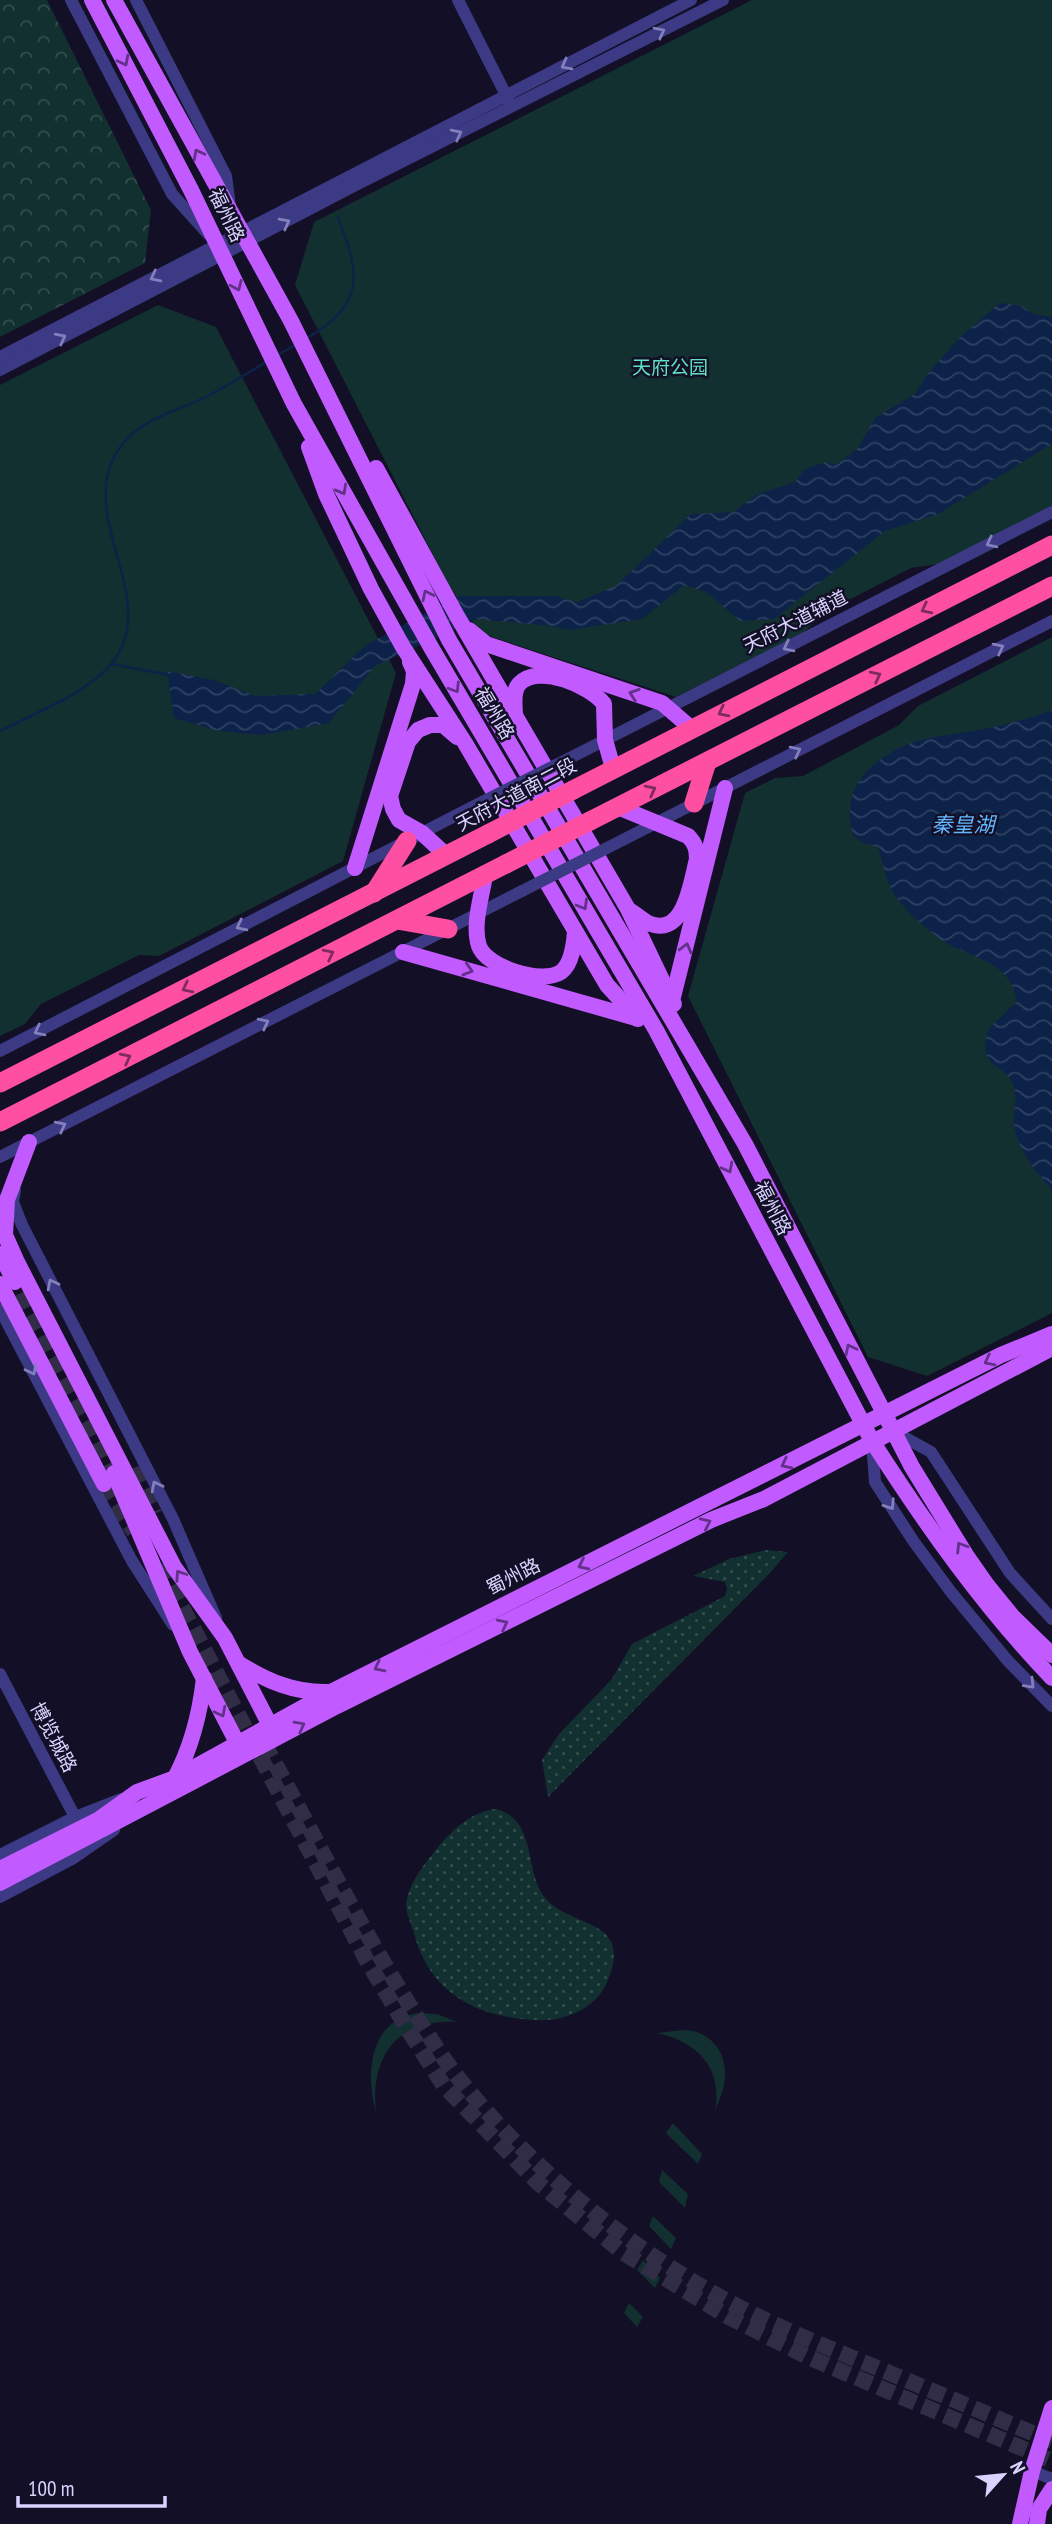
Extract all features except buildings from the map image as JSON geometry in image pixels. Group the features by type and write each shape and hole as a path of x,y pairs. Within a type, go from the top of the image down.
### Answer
{"highway":[{"name":"天府大道南二段","path":"0,1083 1052,545"},
{"path":"0,1122 1052,586"},
{"path":"694,803 707,762"},
{"path":"373,894 415,837"},
{"path":"397,920 448,929"}],"main road":[{"name":"福州路","path":"92,0 220,250 294,404 432,649 656,1030 872,1441 902,1489 971,1585 1016,1640 1052,1678"},
{"name":"福州路","path":"114,0 291,321 449,640 745,1144 912,1467 966,1555 1013,1616 1052,1655"},
{"path":"326,388 377,469 457,616 628,909 745,1144"},
{"path":"294,404 326,494 371,589 403,647 465,743 607,985 638,1019 715,1143"},
{"path":"457,616 486,644 662,703 691,728"},
{"path":"355,867 413,684 414,671 403,647"},
{"path":"516,719 514,696 519,685 529,678 556,677 589,690 600,699 605,712 605,740 613,768"},
{"path":"447,856 415,837 398,820 390,796 408,742 418,730 443,724 465,743"},
{"path":"672,1001 725,788"},
{"path":"618,807 688,835 694,841 697,851 683,910 668,923 648,923 628,909"},
{"path":"485,875 476,935 479,949 497,966 536,976 552,976 563,971 573,949 575,932"},
{"path":"403,952 638,1019"},
{"path":"29,1142 7,1200 3,1231 174,1567 225,1638 274,1732"},
{"path":"7,1200 24,1256 134,1468"},
{"path":"0,1254 120,1483 190,1652 241,1750"},
{"path":"0,1284 104,1484"},
{"name":"蜀州路","path":"274,1732 331,1692 1001,1355 1052,1334"},
{"name":"蜀州路","path":"0,1882 148,1806 274,1732 711,1520 764,1499 1052,1348"},
{"path":"236,1662 263,1678 306,1693 331,1692"},
{"path":"175,1778 186,1758 200,1713 204,1678"},
{"name":"蜀州路","path":"0,1869 98,1820 137,1792 241,1750"},
{"path":"1020,2524 1032,2471 1048,2432 1052,2408"},
{"path":"1037,2524 1039,2509 1052,2489"}],"street":[{"path":"71,0 172,194 220,250"},
{"path":"136,0 226,176 232,216"},
{"path":"458,0 509,102"},
{"path":"0,357 220,250 509,102 723,0"},
{"path":"509,102 688,1 692,16"},
{"path":"0,370 220,250 247,244 306,206"},
{"name":"天府大道辅道","path":"0,1051 476,805 1052,513"},
{"path":"0,1157 1052,621"},
{"path":"18,1176 13,1202 22,1225 173,1519 225,1638"},
{"path":"0,1309 126,1550 190,1652"},
{"path":"893,1431 931,1452 1010,1573 1052,1619"},
{"name":"福州路","path":"872,1441 875,1482 914,1542 999,1651 1052,1706"},
{"name":"博览城路","path":"0,1674 75,1817"},
{"path":"0,1855 75,1817 137,1792"},
{"path":"0,1897 72,1859 148,1806"},
{"path":"1032,2471 1052,2479"}],"green space":[{"path":"0,0 47,0 151,210 145,263 0,337"},
{"name":"天府公园","path":"752,0 1052,0 1052,506 939,564 911,568 826,612 803,633 676,697 480,633 447,582 295,285 314,222"},
{"path":"158,305 216,327 396,673 343,861 159,956 139,955 41,1004 25,1024 0,1036 0,385"},
{"path":"1052,637 1052,1313 927,1376 868,1357 688,996 745,793 775,778 803,776 899,725 918,706"},
{"path":"766,1550 788,1552 548,1797 542,1760 559,1734 612,1679 632,1644 725,1596 725,1582 693,1576 729,1559"},
{"path":"496,1809 508,1814 523,1832 536,1881 551,1904 604,1933 612,1944 614,1959 605,1987 589,2005 569,2016 528,2020 474,2007 447,1989 435,1977 419,1948 406,1907 409,1891 416,1877 457,1827 479,1813"},
{"path":"418,2013 437,2014 457,2022 418,2027 391,2045 378,2075 376,2113 371,2082 375,2051 380,2037 389,2026"},
{"path":"693,2031 710,2040 721,2055 724,2084 715,2111 715,2082 704,2059 684,2043 657,2033"},
{"path":"673,2123 702,2154 698,2164 666,2133"},
{"path":"662,2170 688,2194 685,2208 659,2182"},
{"path":"653,2216 676,2238 671,2249 649,2226"},
{"path":"643,2260 660,2278 655,2288 637,2270"},
{"path":"629,2303 643,2317 637,2327 624,2313"}],"water":[{"path":"1000,303 1019,305 1034,314 1052,317 1052,444 938,514 885,531 774,619 740,621 706,592 684,585 642,619 569,630 476,619 375,666 329,723 261,735 218,731 174,718 167,671 214,680 255,696 315,694 366,645 457,596 555,596 577,602 616,586 691,514 733,512 758,494 795,482 805,469 826,462 836,465 857,449 875,418 915,394 926,376 960,337"},
{"name":"秦皇湖","path":"1052,710 1052,1190 1019,1143 1014,1125 1016,1098 1012,1082 987,1055 986,1038 990,1028 1017,1001 1013,987 996,967 948,944 910,913 897,899 889,884 878,847 863,843 853,835 850,818 855,789 862,776 899,748 923,740 989,728"}],"waterway":[{"path":"307,338 340,313 353,287 351,256 338,218"},
{"path":"276,356 295,345"},
{"path":"0,731 60,702 89,684 112,663 125,637 128,610 124,582 109,524 106,495 110,467 125,441 153,420 208,396 268,361"},
{"path":"112,664 169,675"}],"tunnel":[{"path":"9,1272 119,1486"},
{"path":"134,1468 154,1514"},
{"path":"104,1484 134,1532"},
{"path":"160,1565 366,1959 407,2028 444,2086 537,2182 622,2252 727,2316 808,2357 1052,2461"},
{"path":"264,1743 366,1931 435,2045 485,2109 550,2175 586,2206 661,2261 739,2307 808,2339 1052,2441"}]}
